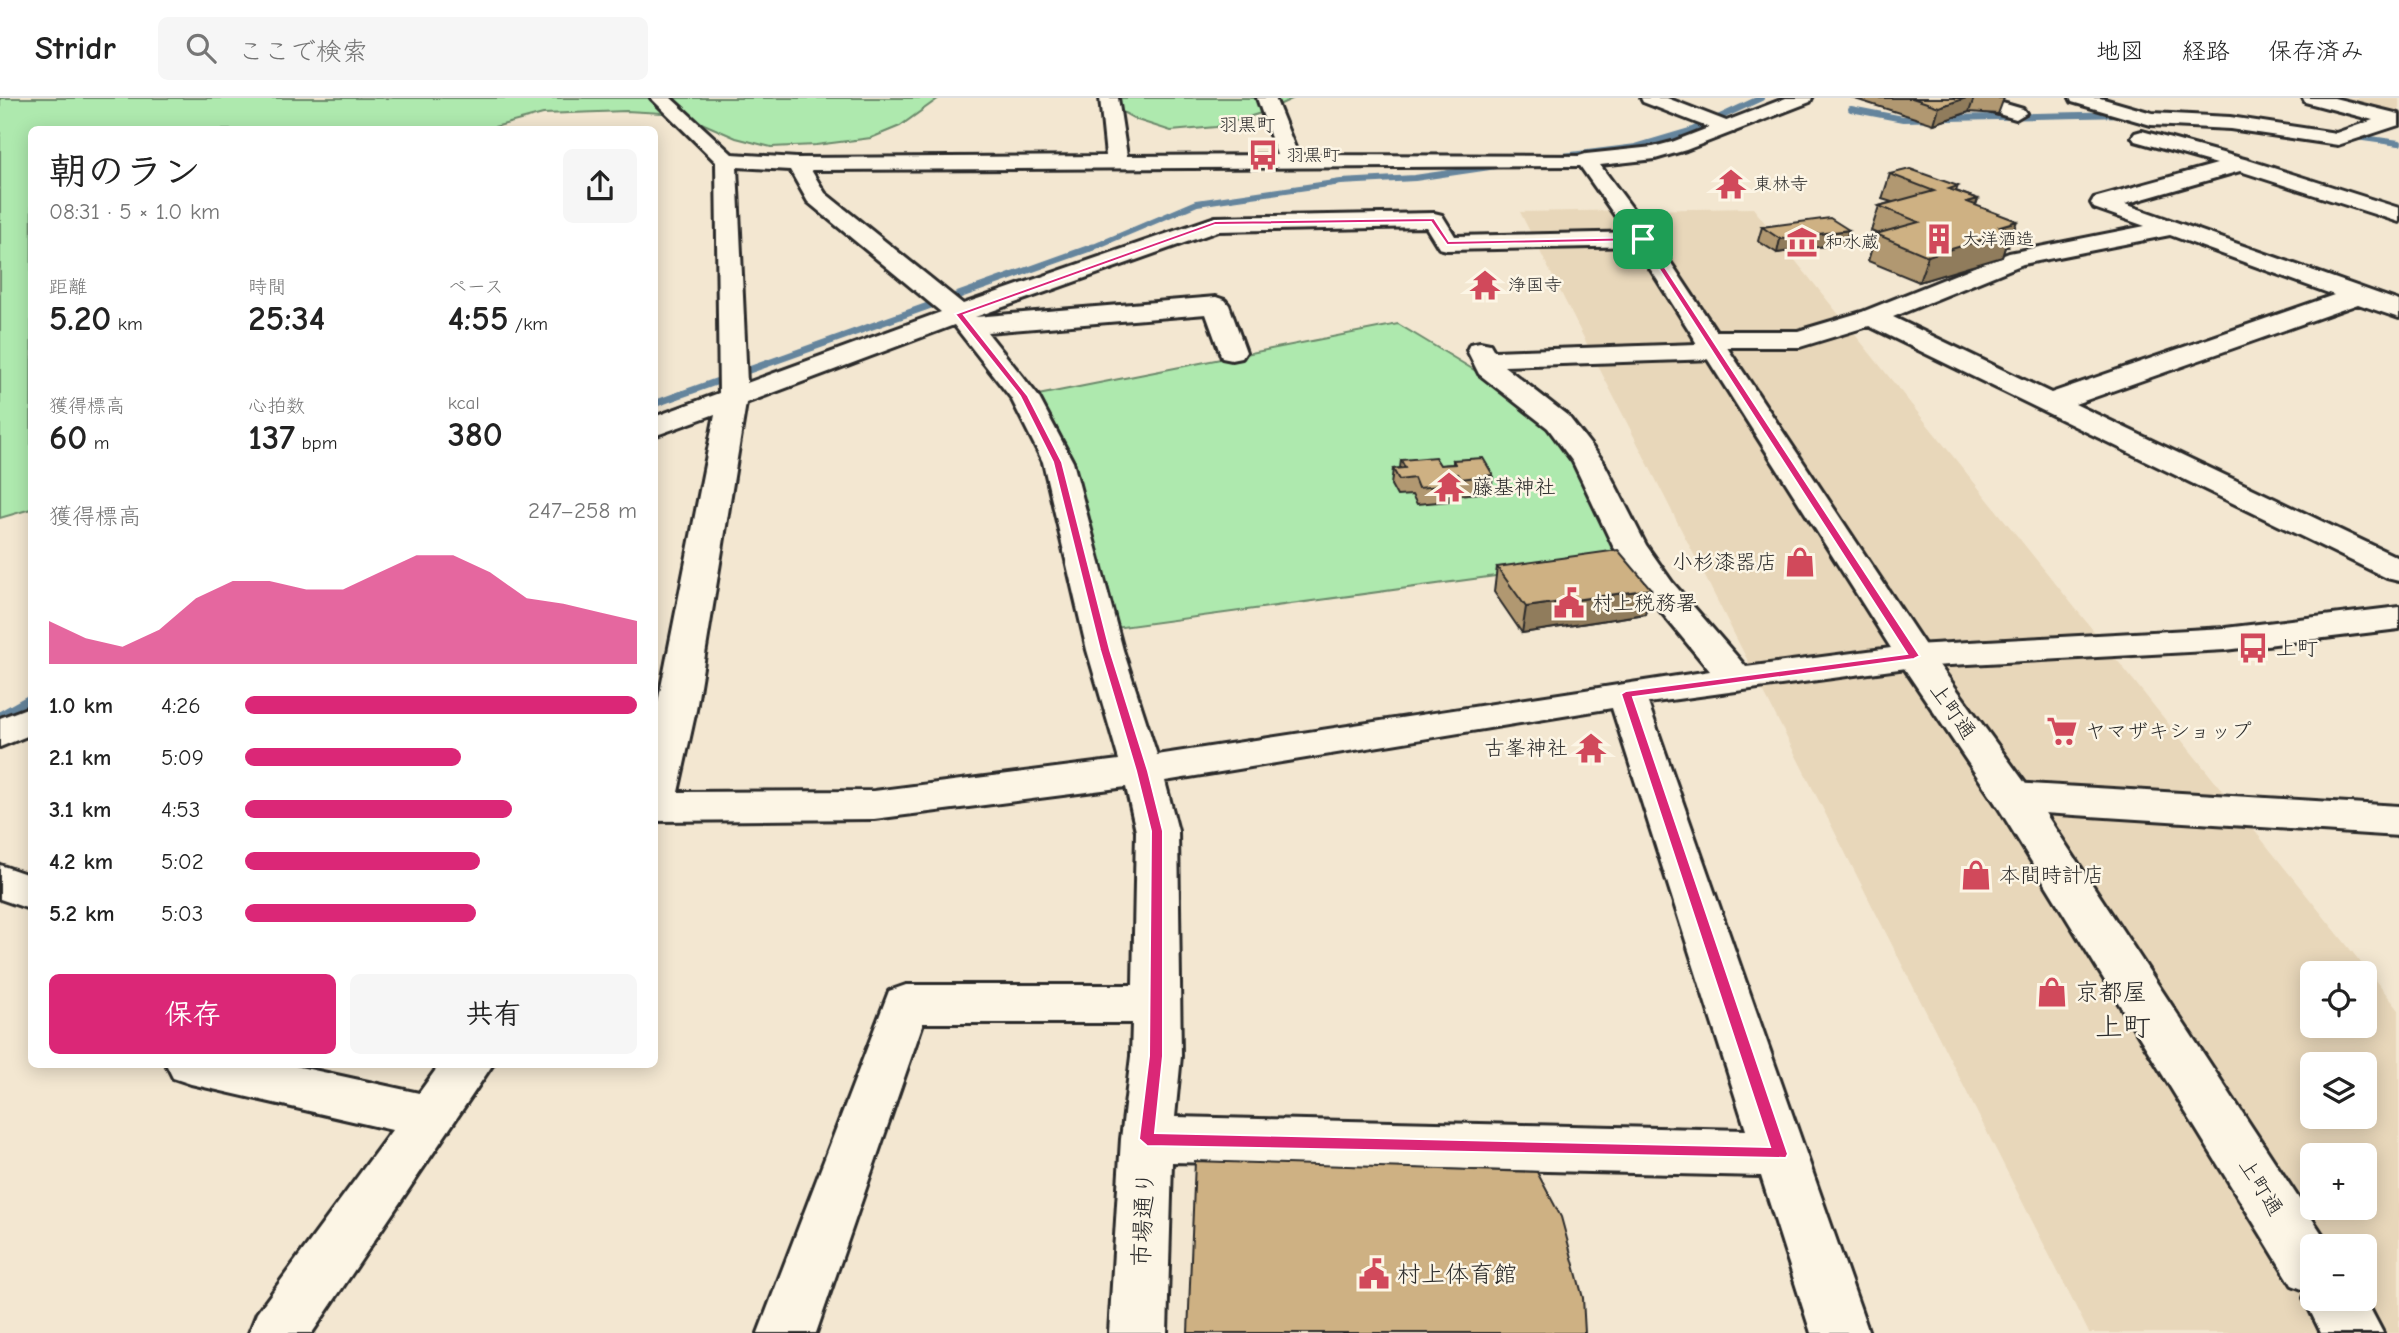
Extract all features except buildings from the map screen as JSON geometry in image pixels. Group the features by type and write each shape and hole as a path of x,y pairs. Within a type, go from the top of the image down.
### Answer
{"street":[{"path":"660,98 726,160 797,164 1586,160 1654,153 1727,128 1795,99"},
{"path":"1109,98 1117,163"},
{"path":"1266,98 1290,163"},
{"path":"1650,98 1727,128"},
{"path":"1964,98 2016,113"},
{"path":"2312,98 2397,120"},
{"path":"2091,99 2151,119 2230,123 2338,139 2397,120"},
{"path":"2296,113 2363,130"},
{"path":"2143,137 2241,164 2399,215"},
{"path":"658,778 666,701 733,397 726,160"},
{"name":"上町通","path":"1586,160 1643,239 1914,656 2012,797 2300,1248"},
{"name":"市場通り","path":"797,164 816,197 964,320 1024,396 1058,462 1105,650 1142,771 1157,831 1156,1056 1147,1139 1138,1333"},
{"path":"2241,164 2102,203 2399,310"},
{"path":"658,425 733,397 964,320 1215,223 1434,220 1447,243 1643,239"},
{"path":"1736,679 1660,589 1629,546 1588,461 1558,422 1489,368 1482,354 1800,339 1871,317 2017,258 2171,228"},
{"path":"2050,403 2359,295"},
{"path":"964,320 1216,305 1232,352"},
{"path":"1871,317 2399,571"},
{"path":"658,807 874,806 1142,771 1626,694 1914,656 2225,639 2399,618"},
{"path":"1626,694 1840,1333"},
{"path":"0,734 28,720"},
{"path":"2012,797 2399,821"},
{"path":"0,881 28,892"},
{"path":"788,1333 906,1004 1155,1004"},
{"path":"209,1068 430,1117"},
{"path":"278,1333 465,1068"},
{"path":"1147,1139 1780,1154"},
{"path":"2340,1311 2354,1333"}],"shaded area":[{"path":"2324,98 2399,98 2399,117"},
{"path":"1753,208 2360,961 2300,961 2300,1038 2377,1038 2377,983 2399,1010 2399,1333 2089,1333 1520,212"}],"green space":[{"path":"0,98 939,98 900,126 871,138 771,147 736,138 681,114 626,111 543,114 498,126 28,126 28,510 0,518"},
{"path":"1103,98 1294,98 1261,113 1216,127 1171,131 1137,120 1106,103"},
{"path":"1398,324 1522,399 1572,455 1619,559 1115,628 1075,496 1013,400"}],"waterway":[{"path":"1547,158 1636,147 1690,131 1761,98"},
{"path":"1851,109 1903,119 2127,114"},
{"path":"2349,136 2399,143"},
{"path":"1089,249 1197,203 1341,182 1415,178 1510,164"},
{"path":"658,403 1093,247"},
{"path":"0,717 28,701"}],"place":[{"name":"羽黒町","path":"1263,155"},
{"name":"東林寺","path":"1731,184"},
{"name":"大洋酒造","path":"1939,239"},
{"name":"和水蔵","path":"1802,242"},
{"name":"浄国寺","path":"1485,285"},
{"name":"藤基神社","path":"1449,487"},
{"name":"小杉漆器店","path":"1800,562"},
{"name":"村上税務署","path":"1569,603"},
{"name":"上町","path":"2253,648"},
{"name":"ヤマザキショップ","path":"2062,731"},
{"name":"古峯神社","path":"1591,748"},
{"name":"本間時計店","path":"1976,875"},
{"name":"京都屋","path":"2052,992"},
{"name":"村上体育館","path":"1374,1274"}],"district":[{"name":"羽黒町","path":"1247,125"},
{"name":"上町","path":"2123,1027"}],"route":[{"path":"1434,220 1447,243 1643,239 1914,656 1626,694 1780,1154 1147,1139 1156,1056 1157,831 1142,771 1105,650 1058,462 1024,396 959,314 1215,223 1434,220"}]}
